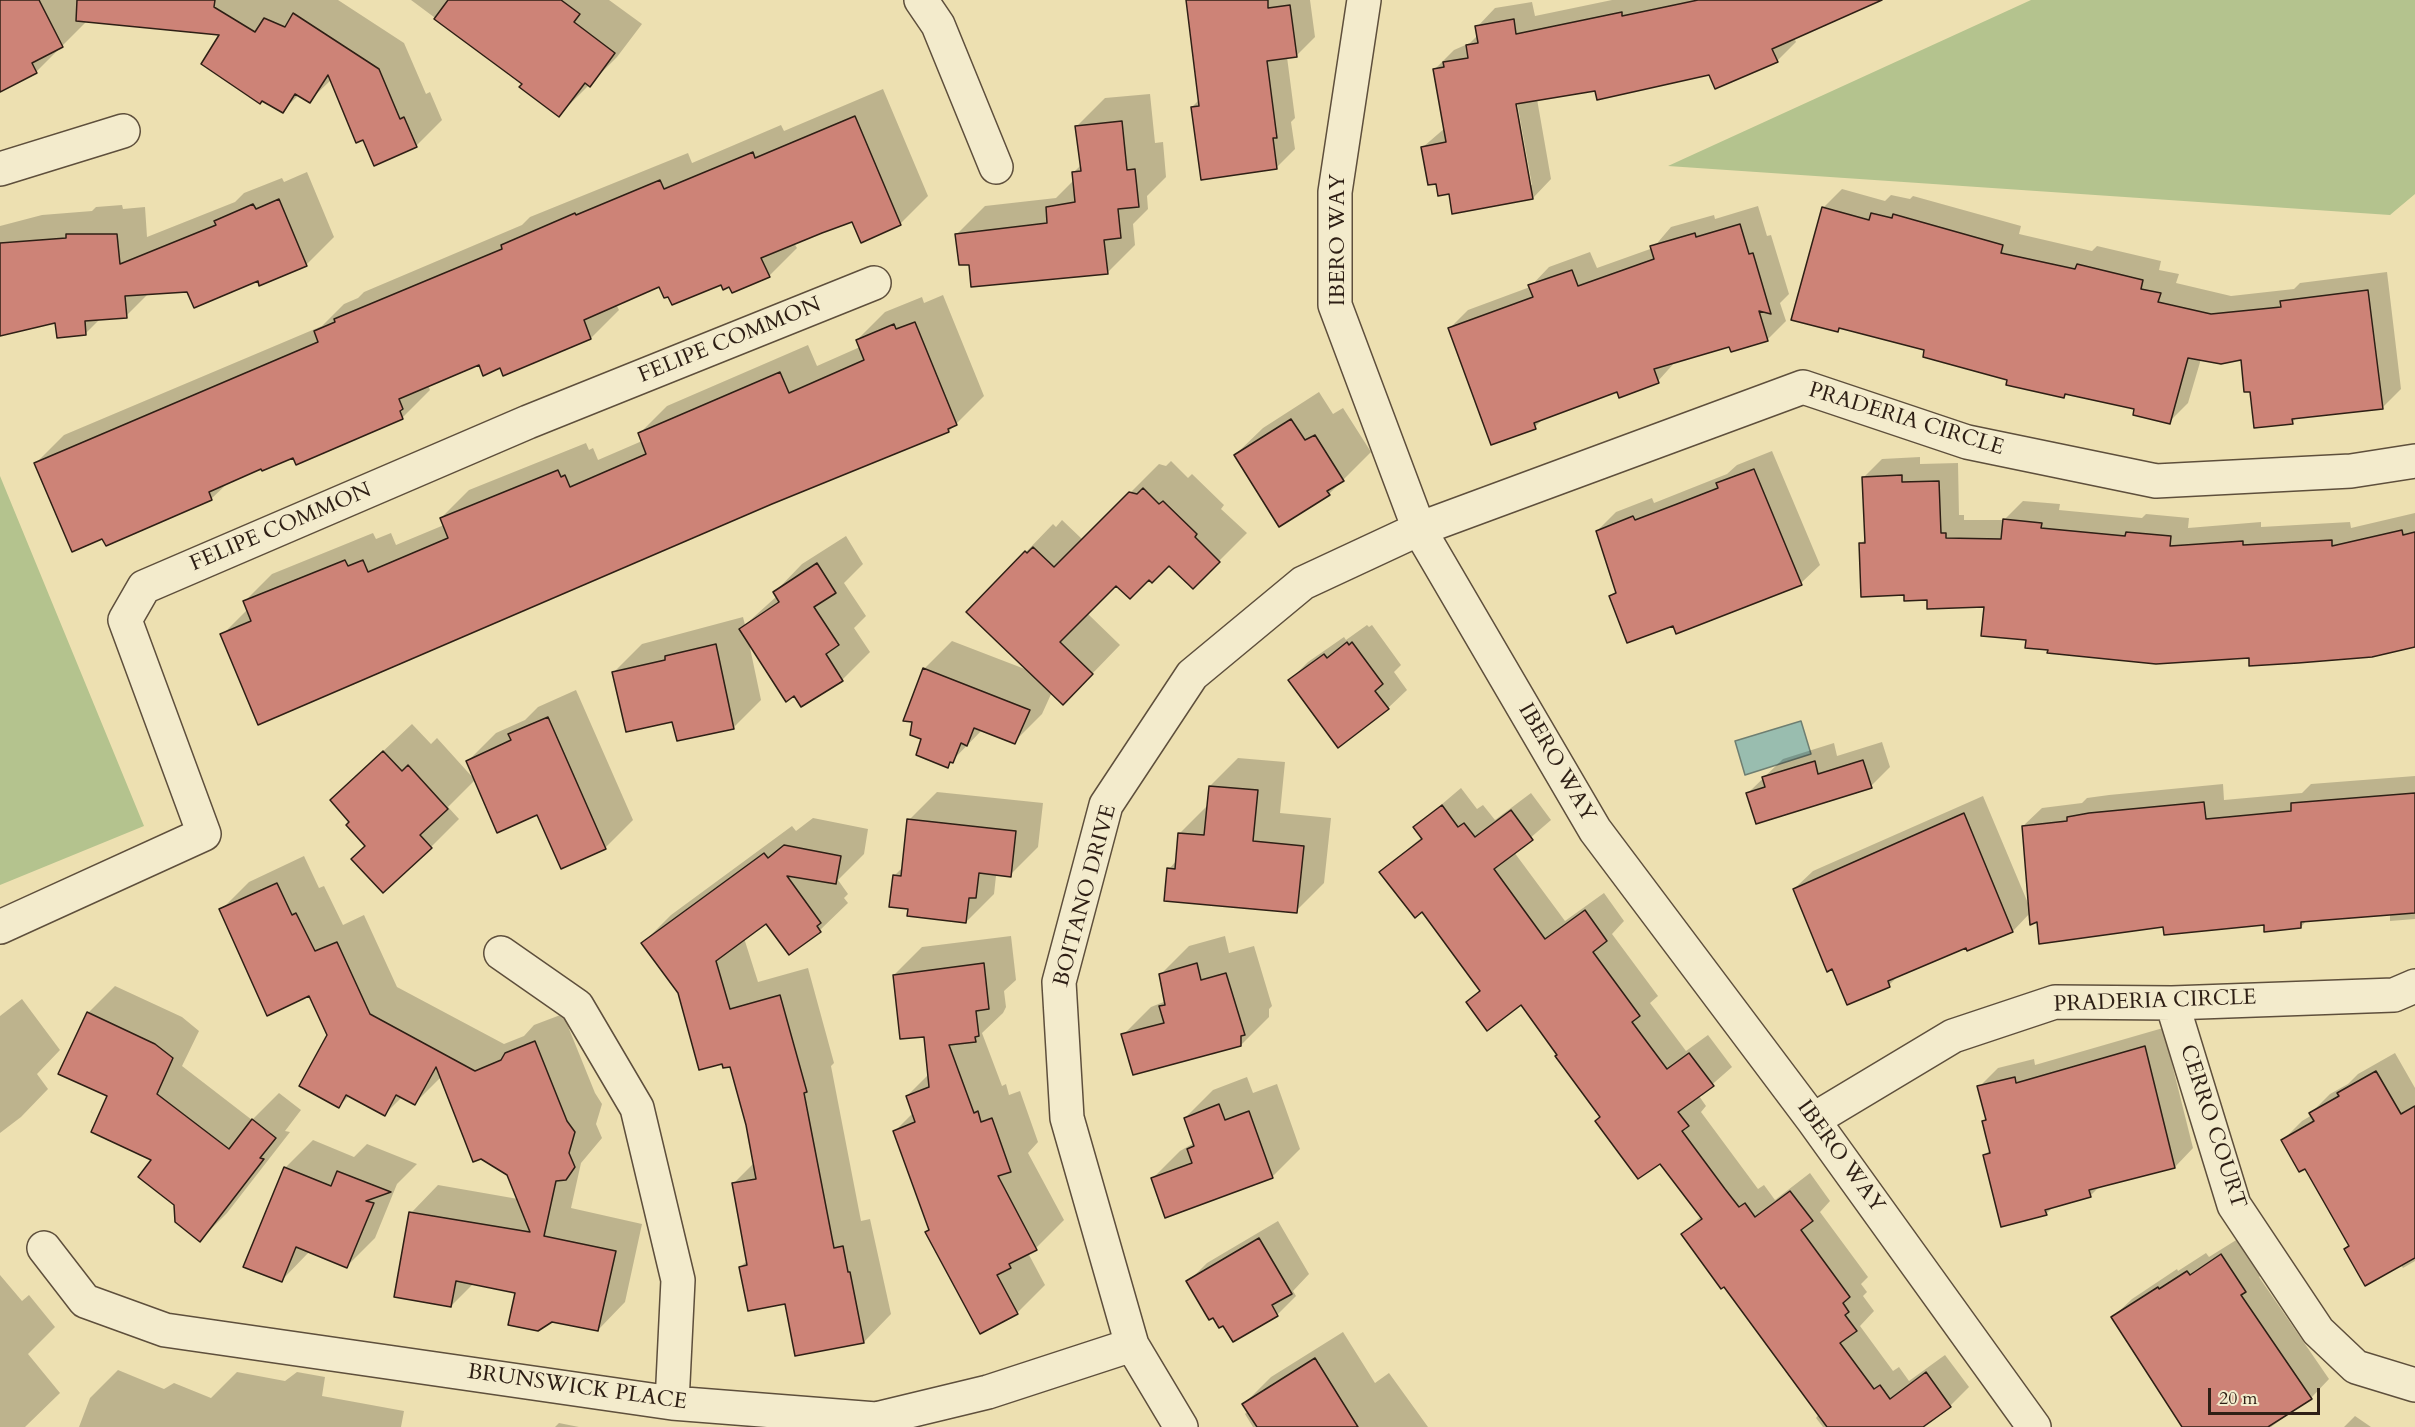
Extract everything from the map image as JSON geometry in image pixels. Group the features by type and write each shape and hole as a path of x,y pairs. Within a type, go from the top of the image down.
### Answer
{"street":[{"path":"921,0 938,26 996,167"},
{"name":"IBERO WAY","path":"1364,0 1335,192 1335,305 1419,529 1595,830 1814,1120 2034,1427"},
{"path":"0,169 123,131"},
{"name":"FELIPE COMMON","path":"0,927 204,834 125,620 144,587 528,422 874,283"},
{"name":"PRADERIA CIRCLE","path":"1419,529 1803,387 1967,442 2156,481 2351,471 2415,461"},
{"name":"BOITANO DRIVE","path":"1181,1427 1132,1345 1067,1118 1059,982 1106,805 1192,675 1303,583 1419,529"},
{"path":"501,953 577,1006 637,1108 678,1280 672,1403"},
{"name":"PRADERIA CIRCLE","path":"1814,1120 1953,1036 2055,1002 2172,1003 2394,995 2415,986"},
{"name":"CERRO COURT","path":"2172,1003 2234,1205 2318,1331 2356,1367 2415,1385"},
{"name":"BRUNSWICK PLACE","path":"44,1248 85,1300 165,1330 672,1403 876,1419 988,1392 1132,1345"}],"green space":[{"path":"2031,0 2415,0 2415,194 2390,215 1668,166"},
{"path":"0,476 144,826 0,885"}],"shaded area":[{"path":"1801,721 1811,754 1745,775 1735,741"}],"building":[{"path":"0,0 39,0 63,47 32,63 37,73 0,92"},
{"path":"77,0 215,0 214,7 255,32 264,18 285,27 293,13 379,69 400,119 404,117 417,147 374,166 363,140 356,143 328,75 310,103 295,94 283,113 262,101 260,104 201,64 219,35 76,21"},
{"path":"448,0 561,0 580,14 574,22 615,53 590,87 585,83 559,117 519,87 522,84 434,19"},
{"path":"1186,0 1268,0 1268,8 1290,5 1297,57 1267,61 1277,138 1273,138 1277,169 1201,180 1191,107 1199,106"},
{"path":"1698,0 1882,0 1772,49 1778,62 1715,89 1709,75 1597,100 1595,91 1516,104 1533,199 1452,214 1449,194 1438,196 1436,184 1428,185 1421,147 1446,142 1433,69 1444,67 1443,62 1468,58 1466,45 1478,43 1475,26 1514,19 1516,34 1622,12 1622,16"},
{"path":"855,116 901,225 861,243 852,222 822,233 761,258 770,277 732,293 729,287 723,290 721,285 672,305 668,297 664,298 659,287 584,320 591,339 503,376 500,368 483,376 479,365 399,399 403,409 400,411 403,419 296,465 293,458 262,471 261,469 209,492 212,500 106,546 102,539 72,552 34,463 318,342 314,331 335,322 334,319 502,249 501,245 575,213 576,215 660,180 664,189 753,152 755,158"},
{"path":"1122,121 1127,170 1135,169 1139,207 1118,209 1121,238 1104,240 1108,274 971,287 969,265 959,265 955,234 1047,223 1046,207 1075,202 1072,172 1081,171 1075,126"},
{"path":"279,199 307,266 259,286 258,281 194,308 187,292 125,296 127,318 85,321 86,335 57,338 55,323 0,336 0,243 66,238 66,234 117,234 120,264 216,225 214,221 253,204 256,209"},
{"path":"1822,207 1869,220 1871,213 1892,218 1893,214 2003,245 2001,253 2075,269 2077,264 2143,280 2141,289 2161,293 2158,302 2211,314 2281,307 2280,301 2368,290 2383,409 2292,419 2293,424 2254,428 2250,392 2244,392 2241,360 2221,364 2188,358 2170,424 2133,415 2134,409 2065,394 2064,398 2006,385 2007,380 1923,357 1924,350 1839,328 1838,332 1791,320"},
{"path":"1740,224 1749,254 1753,253 1771,314 1759,311 1768,341 1731,352 1729,347 1654,369 1659,383 1619,398 1617,392 1534,423 1536,429 1491,445 1448,328 1533,297 1528,285 1572,270 1578,286 1654,259 1650,246 1695,233 1696,237"},
{"path":"915,322 957,425 948,429 949,432 772,504 258,725 220,634 251,621 243,601 345,560 348,566 363,560 368,572 448,538 440,518 558,470 561,477 565,475 570,487 646,454 638,433 780,372 789,393 864,360 856,340 894,324 896,329"},
{"path":"1291,419 1305,440 1315,435 1344,481 1327,491 1330,495 1279,527 1234,455"},
{"path":"1754,469 1802,585 1676,634 1673,626 1627,643 1609,596 1616,593 1596,531 1633,516 1635,520 1718,488 1716,483"},
{"path":"1902,475 1902,482 1939,481 1941,533 1946,533 1946,538 2001,539 2003,519 2042,523 2041,528 2125,536 2126,532 2171,536 2170,546 2243,541 2243,545 2332,540 2332,546 2402,530 2403,535 2415,532 2415,647 2372,657 2298,663 2249,666 2249,658 2156,664 2047,653 2048,650 2025,648 2026,640 1981,636 1984,607 1927,609 1927,600 1904,601 1904,595 1861,597 1859,543 1865,543 1862,477"},
{"path":"1143,488 1159,504 1163,501 1197,534 1195,537 1220,562 1193,589 1169,566 1152,583 1149,580 1130,599 1116,586 1060,642 1093,674 1063,705 966,612 1025,551 1027,553 1033,547 1054,567 1129,492 1137,494"},
{"path":"817,563 836,593 814,607 839,645 826,654 843,681 801,707 794,696 786,702 739,629 779,602 773,592"},
{"path":"1347,642 1349,645 1352,642 1383,684 1375,691 1389,709 1338,748 1288,680 1324,654 1327,658"},
{"path":"716,644 734,729 677,741 672,722 626,732 612,672 665,660 665,656"},
{"path":"923,668 1030,710 1015,744 974,728 967,746 961,743 953,763 950,762 948,768 916,755 921,739 910,735 912,722 903,721"},
{"path":"548,717 606,849 561,869 537,815 497,833 466,761 511,740 508,734"},
{"path":"383,751 402,771 408,765 448,809 420,835 432,848 383,893 351,859 365,846 346,825 349,822 330,800"},
{"path":"1863,760 1872,788 1756,824 1746,793 1765,787 1762,777 1815,761 1818,774"},
{"path":"1209,786 1258,790 1253,841 1304,846 1297,913 1164,901 1167,868 1175,869 1178,833 1204,835"},
{"path":"2415,793 2415,913 2301,922 2301,928 2264,932 2264,925 2164,935 2163,927 2039,944 2037,922 2030,925 2022,826 2067,821 2067,817 2089,813 2204,802 2206,819 2291,811 2291,803"},
{"path":"1442,805 1458,827 1464,823 1475,837 1511,810 1533,840 1494,869 1545,939 1585,910 1607,941 1593,952 1640,1016 1632,1022 1667,1069 1689,1053 1714,1086 1678,1112 1689,1126 1682,1131 1739,1207 1745,1203 1755,1217 1790,1191 1813,1221 1801,1230 1850,1297 1843,1303 1849,1312 1845,1315 1857,1331 1840,1343 1874,1389 1880,1385 1890,1399 1926,1372 1951,1407 1923,1427 1827,1427 1724,1287 1721,1289 1681,1234 1702,1219 1660,1164 1638,1179 1595,1121 1600,1117 1521,1005 1487,1031 1466,1002 1480,991 1422,912 1415,918 1379,872 1422,839 1413,827"},
{"path":"1964,813 2013,932 1967,951 1966,948 1888,981 1890,987 1847,1005 1832,969 1827,972 1793,889"},
{"path":"907,819 1016,831 1011,877 979,873 976,898 969,898 966,923 907,916 908,909 889,907 893,875 901,876"},
{"path":"784,845 841,856 836,884 787,876 821,923 817,926 821,932 789,955 766,924 716,961 730,1009 780,995 807,1092 804,1093 834,1248 843,1246 848,1272 850,1272 864,1343 795,1356 785,1304 748,1311 739,1267 747,1265 732,1183 756,1179 746,1125 730,1067 723,1068 722,1064 699,1070 678,993 641,943 764,853 768,858"},
{"path":"277,883 292,915 296,913 315,951 337,942 370,1014 475,1071 501,1060 505,1053 535,1041 567,1121 575,1132 569,1153 575,1167 566,1180 556,1181 544,1236 616,1251 598,1331 552,1322 538,1331 508,1325 515,1293 456,1281 451,1307 394,1297 409,1212 530,1232 507,1175 481,1159 473,1162 436,1067 415,1105 396,1095 385,1116 346,1095 339,1108 299,1086 327,1035 309,996 267,1016 219,909"},
{"path":"984,963 989,1009 976,1011 979,1036 975,1037 976,1042 949,1045 974,1113 978,1111 981,1122 992,1118 1011,1172 998,1176 1037,1250 1009,1264 1011,1268 997,1275 1018,1314 980,1334 925,1232 929,1230 893,1131 915,1122 906,1096 929,1087 924,1037 900,1039 893,975"},
{"path":"1197,963 1201,980 1226,973 1245,1035 1241,1036 1241,1046 1133,1075 1121,1034 1164,1023 1159,1006 1165,1005 1159,974"},
{"path":"87,1012 155,1044 173,1058 157,1094 229,1149 252,1119 276,1138 260,1158 264,1159 200,1242 175,1222 174,1205 138,1177 151,1160 91,1132 107,1096 58,1074"},
{"path":"2145,1046 2175,1168 2089,1190 2091,1197 2045,1210 2047,1215 2001,1227 1983,1155 1990,1153 1982,1121 1986,1120 1977,1086 2015,1077 2016,1083"},
{"path":"2376,1071 2401,1114 2415,1106 2415,1258 2365,1286 2344,1249 2349,1246 2305,1169 2299,1172 2281,1140 2314,1121 2309,1113 2339,1096 2337,1093"},
{"path":"1219,1104 1225,1120 1249,1111 1273,1178 1165,1218 1151,1178 1192,1163 1187,1149 1194,1146 1184,1118"},
{"path":"284,1167 331,1186 337,1171 391,1192 366,1201 374,1203 347,1268 296,1247 282,1282 243,1267"},
{"path":"1259,1238 1292,1294 1272,1305 1278,1316 1233,1342 1223,1326 1219,1328 1213,1318 1209,1320 1186,1281"},
{"path":"2221,1254 2246,1292 2241,1295 2312,1399 2268,1427 2182,1427 2111,1317 2187,1271 2190,1275"},
{"path":"1315,1358 1358,1427 1257,1427 1242,1404"}]}
